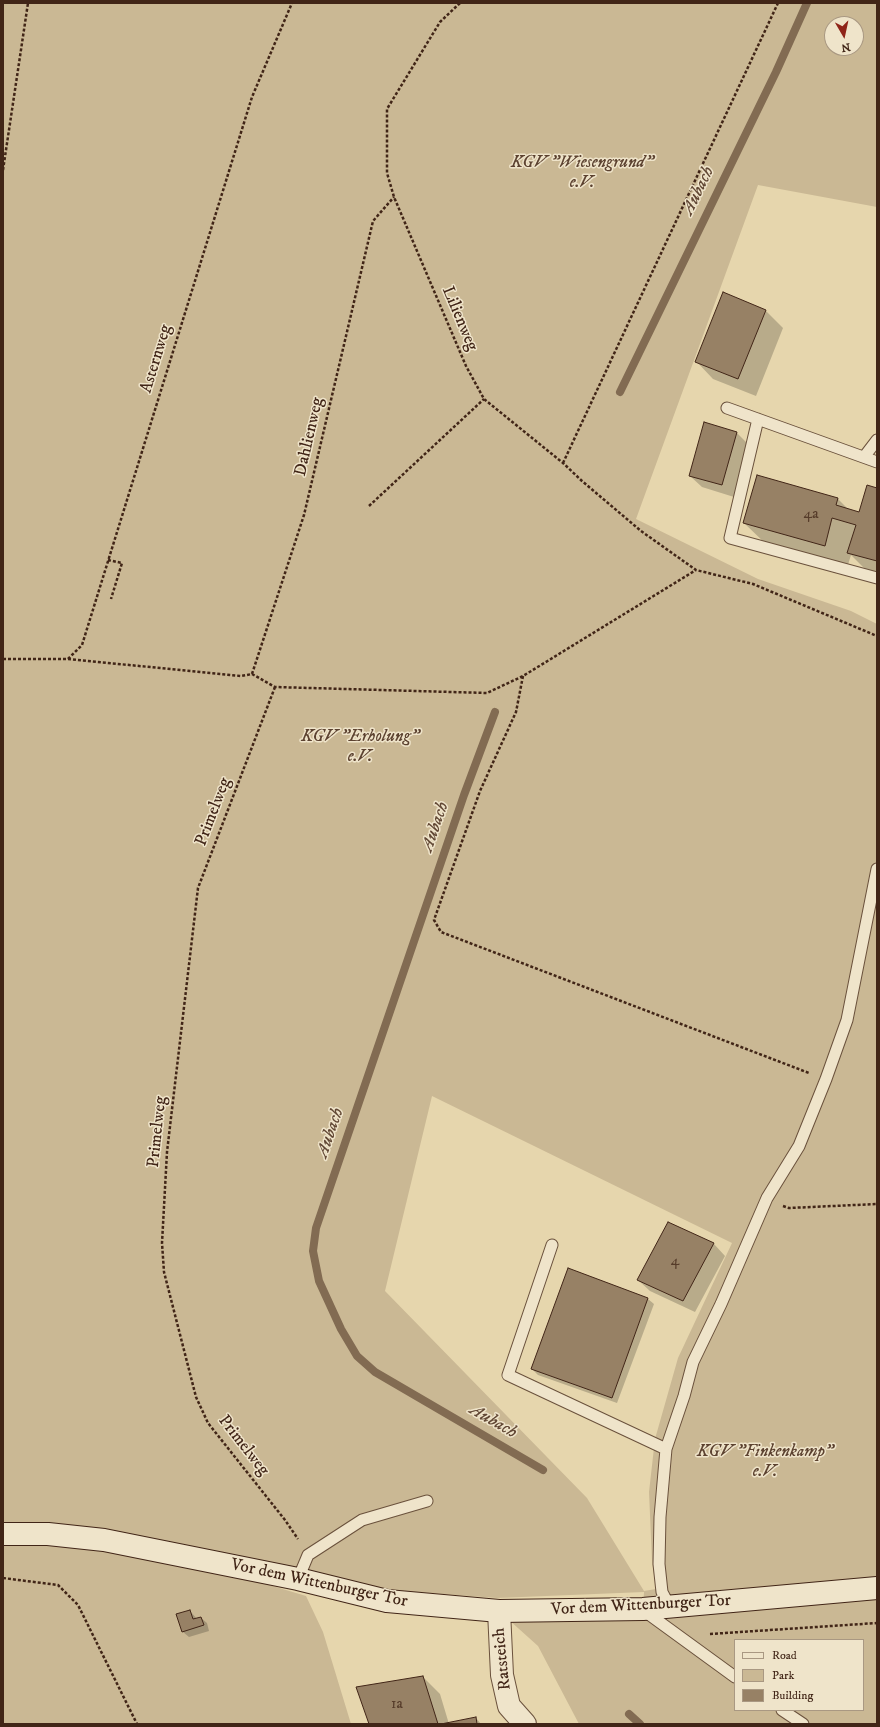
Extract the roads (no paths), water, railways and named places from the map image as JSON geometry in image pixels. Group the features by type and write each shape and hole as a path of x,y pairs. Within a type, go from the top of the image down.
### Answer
{"street":[{"name":"Vor dem Wittenburger Tor","path":"3,1534 48,1534 104,1540 298,1579 387,1601 499,1611 643,1609 877,1588"},
{"name":"Ratsteich","path":"499,1611 502,1675 509,1706 525,1724"}],"lane":[{"path":"727,408 877,462"},
{"path":"758,419 730,538 877,578"},
{"path":"864,458 877,440"},
{"path":"670,1607 662,1592 659,1564 660,1517 666,1449 684,1396 693,1362 721,1304 767,1198 799,1146 826,1079 847,1020 877,869"},
{"path":"552,1244 508,1375 666,1449"},
{"path":"298,1579 308,1555 362,1520 427,1501"},
{"path":"643,1609 677,1636 734,1676"},
{"path":"784,1711 803,1724"}],"waterway":[{"name":"Aubach","path":"620,392 776,72 807,3"},
{"name":"Aubach","path":"495,712 464,795 316,1228 313,1251 319,1281 341,1329 357,1356 375,1372 543,1470"},
{"name":"Aubach","path":"629,1714 640,1724"}],"park label":[{"name":"KGV \"Wiesengrund\" e.V.","path":"582,173"},
{"name":"KGV \"Erholung\" e.V.","path":"360,747"},
{"name":"KGV \"Finkenkamp\" e.V.","path":"765,1462"}]}
